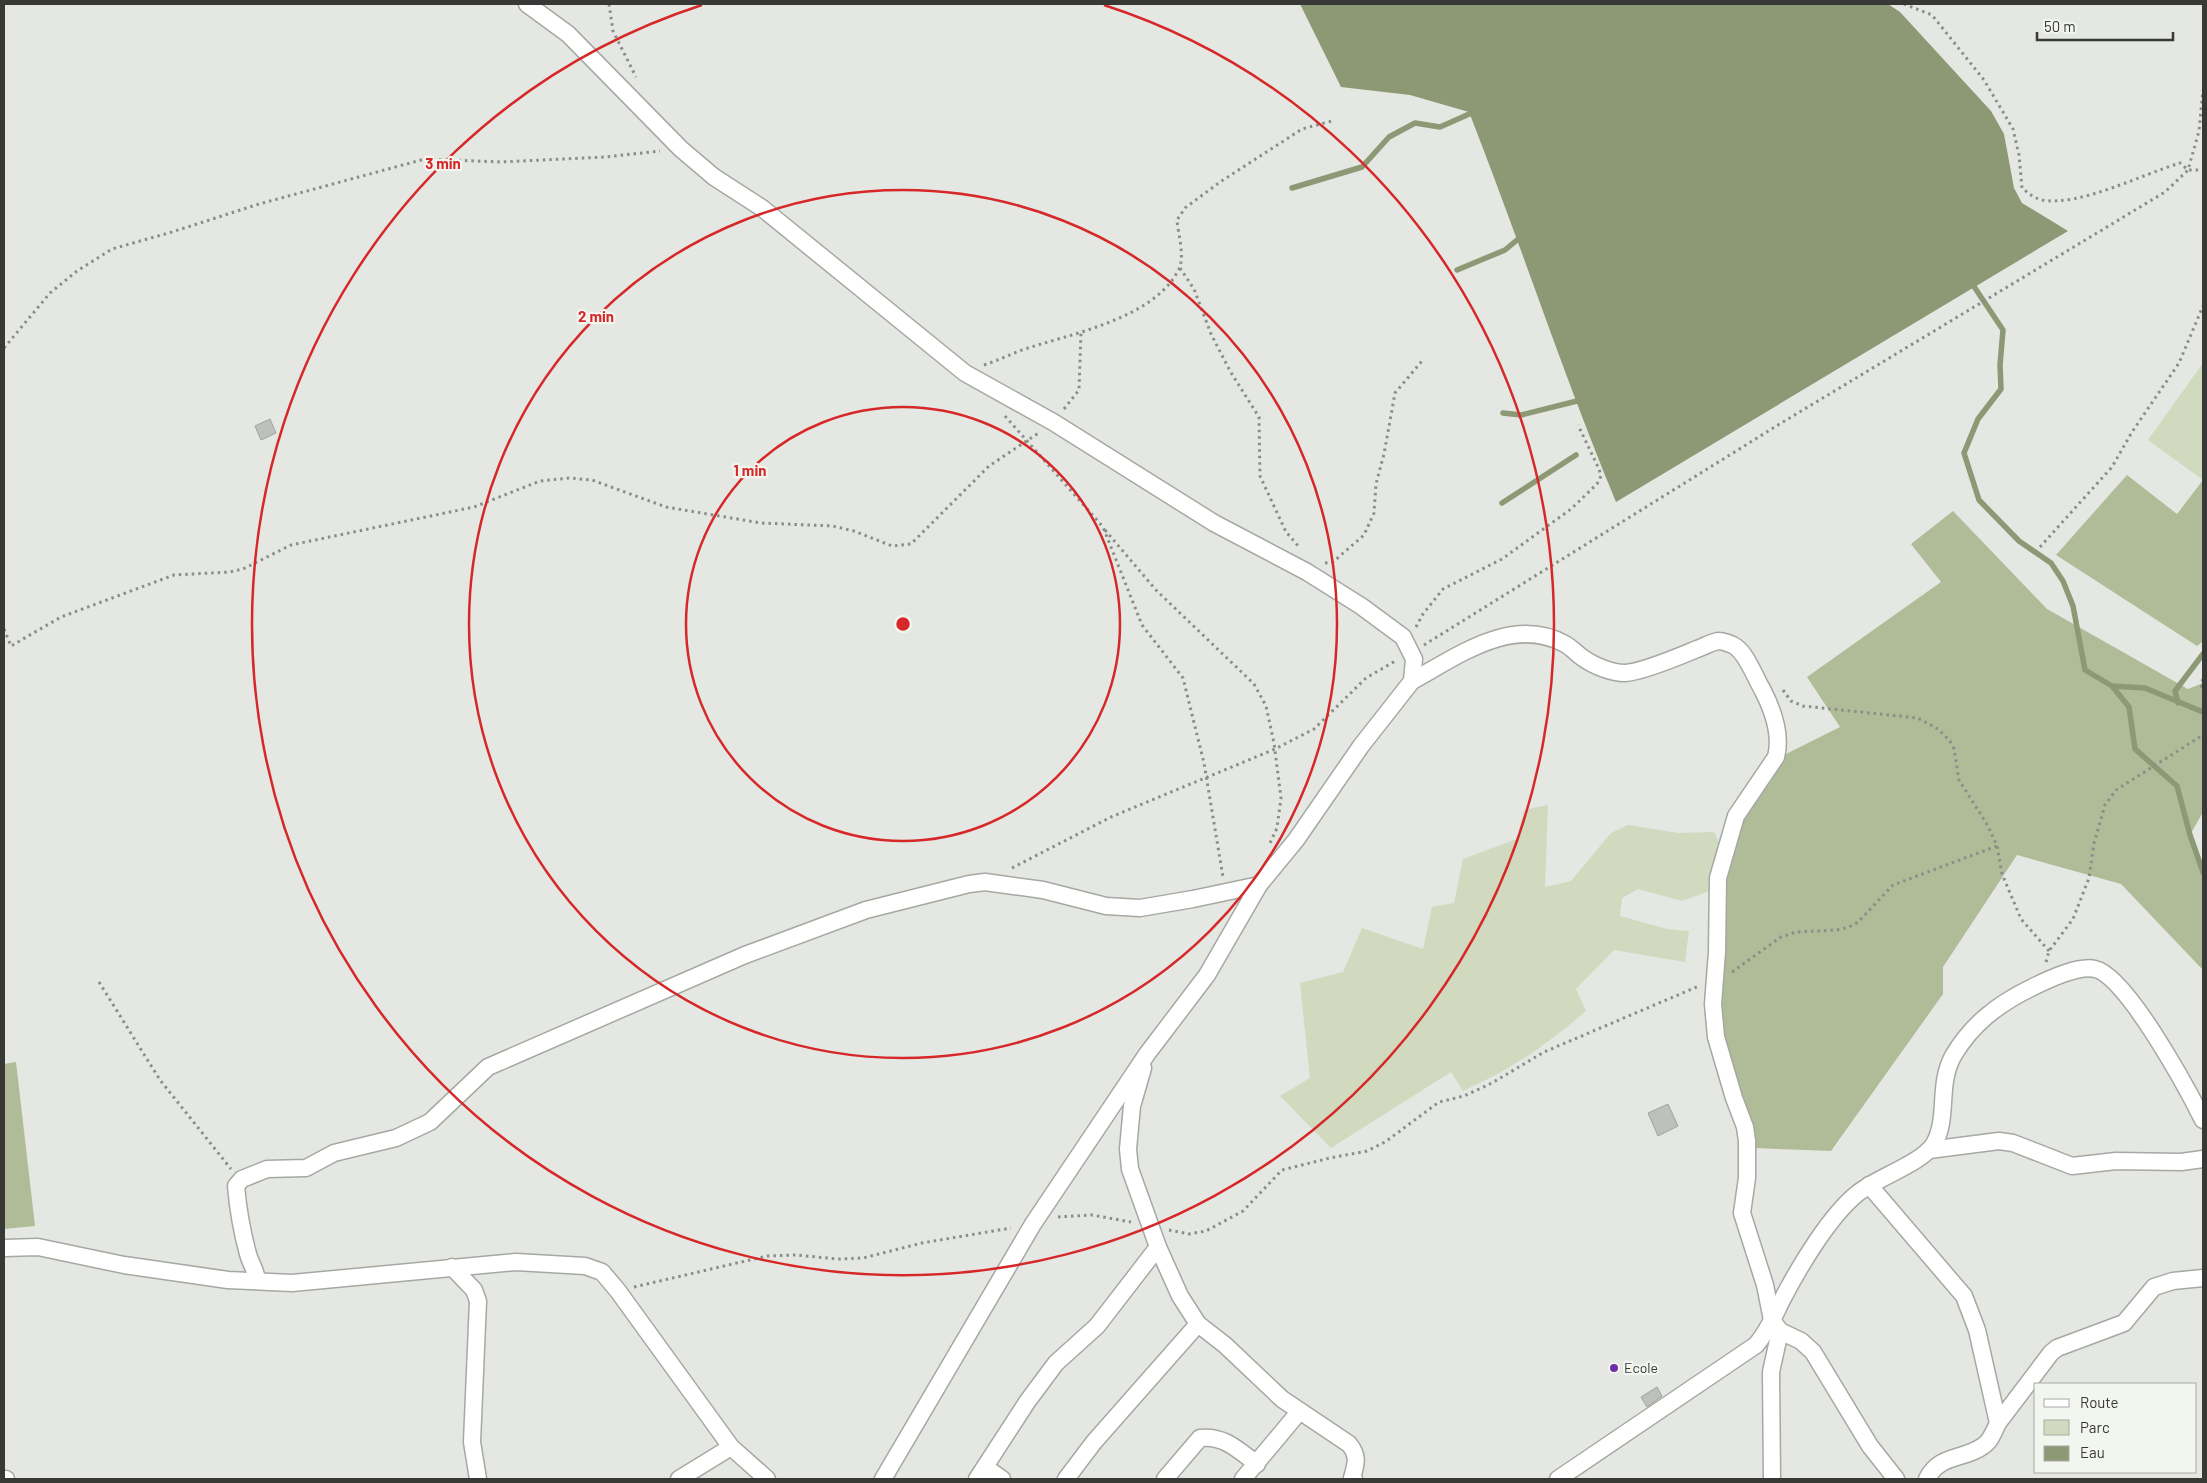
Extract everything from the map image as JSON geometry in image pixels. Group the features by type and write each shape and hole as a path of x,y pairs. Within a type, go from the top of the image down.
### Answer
{"street":[{"path":"527,4 568,34 681,148 714,177 762,208 965,373 1053,422 1214,523 1307,572 1361,606 1414,645 1412,681"},
{"path":"883,1479 1033,1224 1147,1054 1207,975 1259,885 1296,840 1361,746 1412,681 1507,634 1521,632 1545,636 1566,644 1584,659 1612,671 1626,673 1662,663 1718,641 1736,647 1768,700 1774,718 1779,746 1776,757 1746,800 1730,831 1716,893 1714,1028 1734,1098 1745,1127 1747,1141 1746,1178 1742,1213 1776,1326 1801,1341 1813,1352 1870,1446 1896,1479"},
{"path":"257,1280 256,1268 249,1257 241,1226 236,1186 251,1174 267,1169 306,1168 334,1153 396,1138 430,1122 488,1067 745,955 866,910 969,884 986,882 1043,890 1106,906 1140,908 1259,885"},
{"path":"1929,1150 1939,1130 1943,1089 1953,1056 1981,1018 2010,998 2039,984 2077,971 2094,968 2106,973 2119,986 2172,1060 2203,1120"},
{"path":"1147,1054 1132,1106 1128,1149 1130,1169 1149,1225 1180,1296 1198,1324 1225,1345 1299,1412 1349,1444 1355,1452 1357,1459 1352,1479"},
{"path":"1772,1479 1771,1372 1776,1326 1799,1270 1828,1227 1851,1199 1869,1185 1929,1150 1999,1141 2013,1143 2072,1166 2116,1162 2181,1162 2203,1159"},
{"path":"1869,1185 1964,1296 1977,1330 1998,1423"},
{"path":"4,1248 38,1247 124,1265 228,1280 292,1283 516,1262 585,1266 602,1272 618,1291 731,1447 767,1479"},
{"path":"1002,1479 981,1473 1027,1402 1056,1363 1097,1326 1158,1247"},
{"path":"452,1267 474,1290 478,1301 472,1442 478,1479"},
{"path":"1928,1479 1932,1470 1941,1463 1984,1446 1998,1423 2051,1353 2057,1348 2124,1323 2154,1287 2173,1281 2203,1278"},
{"path":"1066,1479 1094,1442 1198,1324"},
{"path":"1558,1479 1744,1355 1776,1326"},
{"path":"1242,1479 1257,1464 1299,1412"},
{"path":"1165,1479 1200,1438 1214,1436 1229,1443 1257,1464"},
{"path":"679,1479 731,1447"}],"path":[{"path":"609,4 613,31 636,78"},
{"path":"1904,4 1932,16 1984,80 2013,129 2019,155 2022,188 2033,197 2053,200 2089,195 2180,163 2188,170 2203,170"},
{"path":"1010,869 1111,817 1275,749 1314,729 1366,678 1414,645 1421,647 1778,425 2165,192 2188,170 2199,131 2203,90"},
{"path":"4,348 50,293 77,271 112,249 259,204 425,159 500,162 605,157 681,148"},
{"path":"1180,268 1194,289 1211,334 1230,371 1259,417 1260,476 1286,532 1304,552"},
{"path":"2040,547 2112,467 2132,432 2179,363 2203,306"},
{"path":"4,629 11,646 61,617 174,575 230,572 243,569 291,545 474,507 540,481 569,478 592,480 666,507 761,524 833,526 854,531 892,546 901,547 911,544 989,466 1053,422 1079,390 1081,332"},
{"path":"1307,572 1315,565 1334,562 1364,535 1374,513 1376,484 1384,454 1395,393 1422,362"},
{"path":"1414,634 1423,614 1443,589 1502,559 1571,509 1597,484 1601,476 1578,425"},
{"path":"1104,528 1156,590 1254,684 1266,706 1275,749 1281,798 1277,828 1270,844"},
{"path":"2203,679 2201,684 2203,692"},
{"path":"1781,687 1791,702 1803,706 1918,718 1938,729 1950,741 1954,750 1959,780 1988,826 1997,846 2002,874 2021,919 2049,951"},
{"path":"2039,984 2049,951 2073,919 2089,878 2094,843 2104,805 2116,790 2203,735"},
{"path":"618,1291 767,1256 796,1255 838,1259 864,1258 922,1243 1033,1224 1065,1216 1092,1215 1189,1234 1206,1231 1242,1211 1282,1170 1367,1151 1384,1142 1438,1102 1464,1096 1492,1083 1544,1052 1727,975 1781,937 1796,932 1836,930 1848,927 1858,922 1893,885 1997,846"},
{"path":"99,982 160,1080 240,1182"}],"green space":[{"path":"2203,363 2203,480 2148,440"},
{"path":"1548,805 1545,887 1571,881 1611,833 1628,825 1678,833 1714,832 1729,861 1721,887 1682,901 1638,889 1622,898 1620,916 1667,929 1689,931 1685,962 1614,950 1576,989 1586,1011 1542,1046 1513,1065 1463,1091 1451,1072 1331,1148 1280,1096 1310,1078 1300,983 1343,972 1362,928 1423,949 1432,907 1454,903 1463,859 1517,839 1524,810"}],"shaded area":[{"path":"2127,475 2177,514 2203,480 2203,641 2197,646 2056,555"},
{"path":"1953,511 2047,609 2188,689 2203,683 2203,812 2190,835 2203,872 2203,970 2121,884 2017,855 1943,967 1943,994 1831,1151 1754,1148 1727,1053 1717,994 1721,887 1733,833 1778,758 1840,727 1807,677 1941,582 1911,544"},
{"path":"16,1062 35,1226 4,1229 4,1064"}],"water":[{"path":"1300,4 1888,4 1900,12 1991,111 2004,134 2014,188 2022,203 2068,231 1616,502 1469,112 1410,95 1341,87"}],"building":[{"path":"270,419 276,433 261,440 255,426"},
{"path":"1668,1104 1678,1126 1658,1136 1648,1113"},
{"path":"1657,1387 1662,1396 1647,1407 1641,1397"}],"waterway":[{"path":"1292,188 1362,167 1389,137 1415,123 1440,127 1476,111"},
{"path":"1457,270 1505,250 1523,235"},
{"path":"1971,282 2003,330 2000,365 2001,389 1978,419 1964,453 1979,500 2019,541 2051,563 2063,581 2073,606 2085,670 2112,686 2145,688 2203,712"},
{"path":"1503,413 1521,415 1581,400"},
{"path":"1502,503 1576,455"},
{"path":"2178,703 2175,691 2203,654"},
{"path":"2112,686 2129,707 2135,749 2177,786 2190,835 2203,872"}],"place":[{"name":"Ecole","path":"1614,1368"}]}
